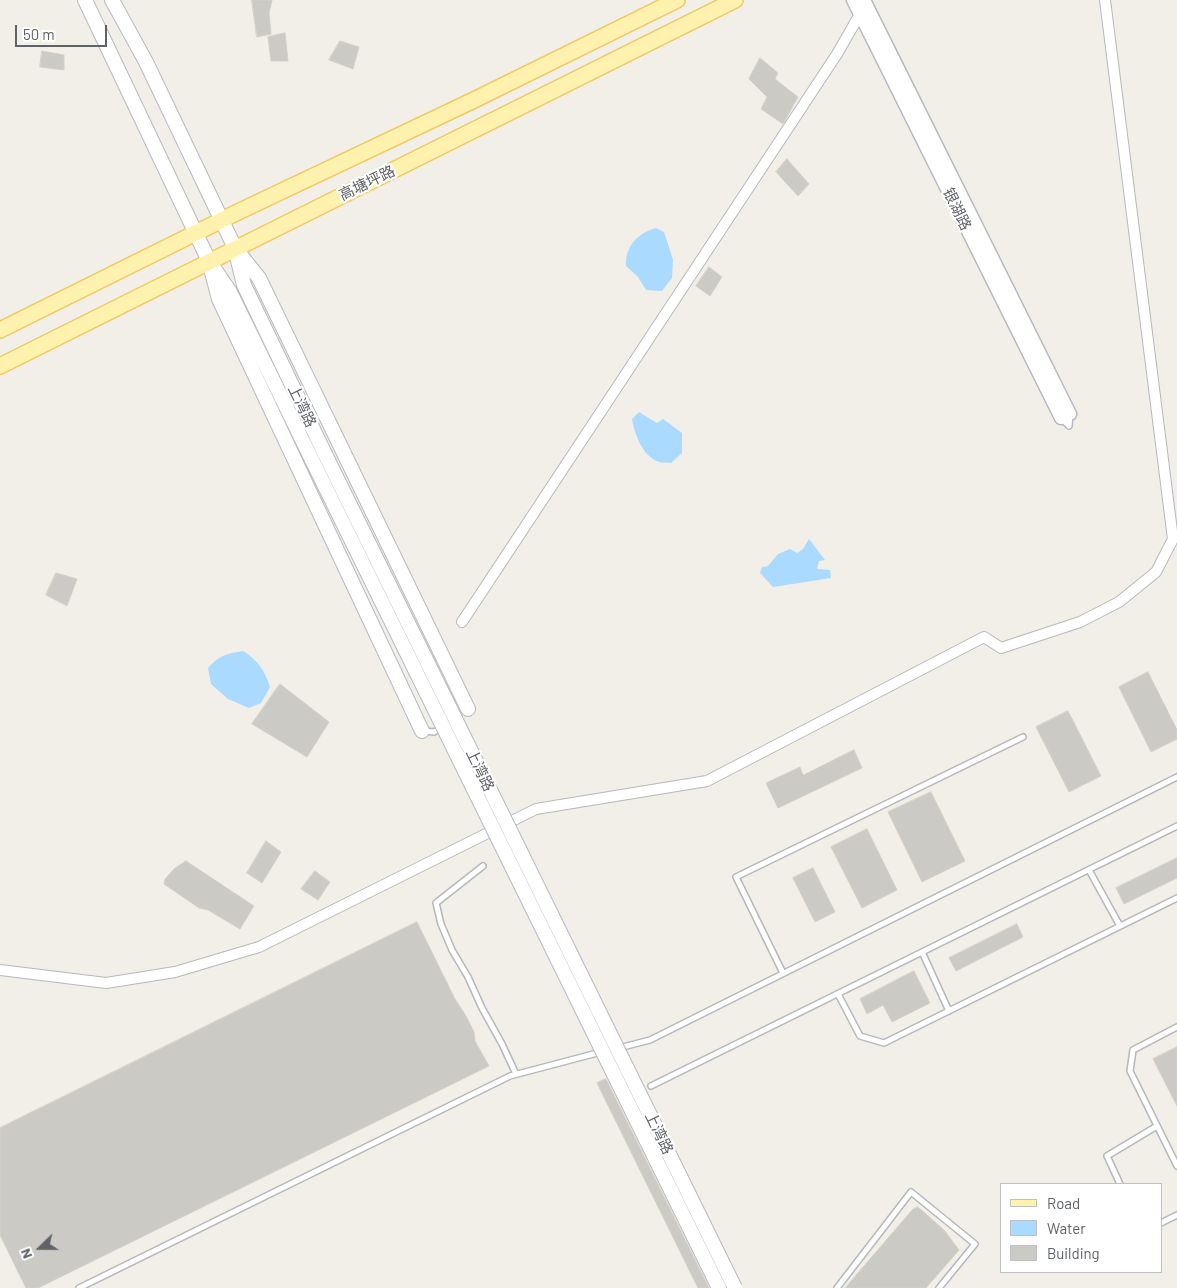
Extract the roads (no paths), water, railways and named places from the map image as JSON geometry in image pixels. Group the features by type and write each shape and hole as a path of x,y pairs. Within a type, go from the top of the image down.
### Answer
{"main road":[{"name":"上湾路","path":"85,0 209,261 230,292 719,1288"},
{"name":"上湾路","path":"112,0 146,62 235,248 244,285 735,1288"},
{"name":"高塘坪路","path":"0,330 222,220 472,101 677,0"},
{"name":"高塘坪路","path":"0,366 735,0"},
{"name":"上湾路","path":"235,248 259,278 468,709"},
{"name":"上湾路","path":"209,261 219,299 422,731"}],"street":[{"name":"银湖路","path":"853,0 1066,416 864,0"},
{"path":"0,970 106,983 175,972 259,948 536,809 707,781 984,637 1001,648 1080,622 1119,602 1156,572 1173,539 1105,0"},
{"path":"462,622 826,70 860,14"}],"lane":[{"path":"422,731 434,732 465,716 468,709"},
{"path":"783,973 736,877 1023,737"},
{"path":"79,1288 502,1080 516,1074 650,1040 1177,777"},
{"path":"651,1086 1177,826"},
{"path":"483,866 436,903 441,924 452,950 516,1074"},
{"path":"1089,870 1120,926"},
{"path":"838,994 860,1036 884,1042 1177,898"},
{"path":"922,952 949,1011"},
{"path":"1177,1027 1133,1050 1130,1072 1177,1166"},
{"path":"1120,1183 1107,1156 1157,1126"},
{"path":"837,1288 912,1192 975,1244 939,1288"},
{"path":"1162,1222 1177,1215"}],"water":[{"path":"656,228 664,232 673,260 672,278 662,291 646,290 638,277 626,266 628,252 634,241 644,233"},
{"path":"639,412 657,423 663,419 682,433 682,453 671,463 659,462 653,459 640,444 632,419"},
{"path":"809,539 825,560 819,561 817,569 830,570 831,578 773,587 760,573 762,567 768,566 778,554 790,549 797,553 803,549"},
{"path":"243,651 260,666 270,687 261,703 249,708 228,699 211,684 208,668 216,660 224,656"}]}
